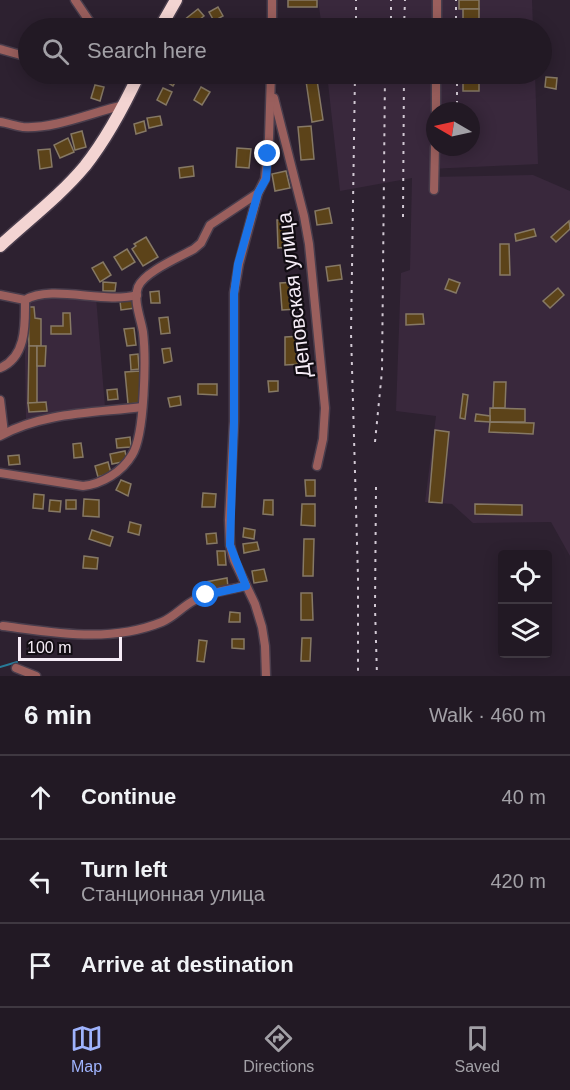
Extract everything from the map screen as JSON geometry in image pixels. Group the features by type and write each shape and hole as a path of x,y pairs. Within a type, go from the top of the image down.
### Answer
{"highway":[{"path":"166,18 176,0"},
{"path":"0,246 85,166 124,105 131,84"}],"street":[{"path":"75,0 87,18"},
{"path":"272,0 272,18"},
{"path":"437,0 437,18"},
{"path":"0,49 18,54"},
{"path":"436,84 436,102"},
{"path":"266,676 266,646 262,627 255,604 230,545 234,422 234,294 238,264 258,193 266,179 271,86"},
{"name":"Деповская улица","path":"271,86 309,244 325,408 323,439 317,466"},
{"path":"0,122 21,127 34,127 84,117 101,110 124,105"},
{"path":"435,156 435,190"},
{"path":"0,473 83,486 95,484 121,468 133,454 138,439 142,407 145,356 138,288 145,276 194,249 201,243 210,225 258,193"},
{"path":"0,295 25,300 34,295 55,294 119,298 137,295"},
{"path":"0,368 10,361 23,339 25,300"},
{"path":"0,400 2,435 39,420 142,407"},
{"path":"3,626 79,636 135,631 165,621 194,600 206,595 246,586"},
{"path":"16,668 36,676"}],"shaded area":[{"path":"318,0 532,0 533,18 321,18"},
{"path":"328,84 535,84 538,164 429,169 429,177 533,175 570,191 570,556 551,522 473,523 452,504 425,502 436,416 396,411 401,273 410,270 412,178 340,191"},
{"path":"24,297 96,297 105,407 44,414 26,419"}],"building":[{"path":"288,0 317,0 317,7 288,7"},
{"path":"459,0 479,0 479,9 459,9"},
{"path":"218,7 223,16 212,18 209,12"},
{"path":"198,9 204,16 201,18 187,18"},
{"path":"463,9 479,9 479,18 463,18"},
{"path":"552,78 557,78 556,89 545,87 545,84 552,84"},
{"path":"306,84 318,84 323,120 312,122"},
{"path":"463,84 479,84 479,91 463,91"},
{"path":"95,85 104,87 100,101 91,98"},
{"path":"201,87 210,92 202,105 194,100"},
{"path":"163,88 172,92 166,105 157,100"},
{"path":"160,116 162,125 149,128 147,118"},
{"path":"144,121 146,131 136,134 134,124"},
{"path":"311,126 314,159 301,160 298,127"},
{"path":"82,131 86,147 75,150 71,134"},
{"path":"68,138 74,152 60,158 54,145"},
{"path":"237,148 251,149 249,168 236,167"},
{"path":"50,149 52,167 40,169 38,150"},
{"path":"193,166 194,176 180,178 179,168"},
{"path":"286,171 290,188 275,191 272,174"},
{"path":"329,208 332,223 317,225 315,211"},
{"path":"277,220 293,220 294,247 278,248"},
{"path":"569,221 570,229 556,242 551,237"},
{"path":"534,229 536,236 516,241 515,234"},
{"path":"146,237 158,257 143,266 132,249 136,246 134,244"},
{"path":"500,244 509,244 510,275 500,275"},
{"path":"127,249 135,262 122,270 114,257"},
{"path":"103,262 111,275 100,282 92,268"},
{"path":"340,265 342,279 328,281 326,267"},
{"path":"449,279 460,283 456,293 445,289"},
{"path":"103,282 116,283 115,291 103,291"},
{"path":"296,282 298,309 282,310 280,283"},
{"path":"558,288 564,295 550,308 543,301"},
{"path":"159,291 160,303 151,303 150,292"},
{"path":"134,299 135,308 121,310 120,301"},
{"path":"28,307 34,307 35,318 41,319 41,346 29,346"},
{"path":"63,313 70,313 71,334 51,334 51,326 63,326"},
{"path":"406,314 423,314 424,324 406,325"},
{"path":"168,317 170,333 161,334 159,318"},
{"path":"134,328 136,345 127,346 124,329"},
{"path":"302,336 302,364 285,365 285,337"},
{"path":"29,346 37,346 37,403 28,403"},
{"path":"37,346 46,346 45,366 37,366"},
{"path":"170,348 172,361 164,363 162,349"},
{"path":"138,354 139,369 131,370 130,355"},
{"path":"140,371 142,403 128,404 125,372"},
{"path":"268,381 278,381 278,391 269,392"},
{"path":"494,382 506,382 505,408 493,408"},
{"path":"198,384 217,384 217,395 198,394"},
{"path":"117,389 118,399 108,400 107,390"},
{"path":"463,394 468,395 465,419 460,418"},
{"path":"180,396 181,405 170,407 168,398"},
{"path":"46,402 47,411 29,412 28,403"},
{"path":"490,408 525,409 525,422 490,422"},
{"path":"476,414 490,416 490,422 475,421"},
{"path":"490,422 534,423 533,434 489,432"},
{"path":"435,430 449,432 442,503 429,502"},
{"path":"130,437 131,447 117,448 116,439"},
{"path":"81,443 83,457 74,458 73,444"},
{"path":"125,451 127,461 112,464 110,454"},
{"path":"19,455 20,464 9,465 8,456"},
{"path":"108,462 111,473 98,477 95,466"},
{"path":"121,480 131,484 128,496 116,490"},
{"path":"305,480 315,480 315,496 306,496"},
{"path":"203,493 216,494 215,507 202,507"},
{"path":"34,494 44,495 43,509 33,508"},
{"path":"84,499 99,500 99,517 83,516"},
{"path":"50,500 61,501 60,512 49,511"},
{"path":"66,500 76,500 76,509 66,509"},
{"path":"264,500 273,500 273,515 263,514"},
{"path":"302,504 315,504 315,526 301,525"},
{"path":"475,504 522,505 522,515 475,514"},
{"path":"130,522 141,525 139,535 128,532"},
{"path":"244,528 255,530 254,539 243,537"},
{"path":"92,530 113,537 110,546 89,539"},
{"path":"216,533 217,543 207,544 206,534"},
{"path":"304,539 314,539 313,576 303,576"},
{"path":"257,542 259,550 244,553 243,544"},
{"path":"217,551 225,551 226,565 218,565"},
{"path":"84,556 98,558 97,569 83,568"},
{"path":"264,569 267,581 254,583 252,571"},
{"path":"227,578 228,587 207,591 205,582"},
{"path":"301,593 312,593 313,620 301,620"},
{"path":"230,612 240,613 240,622 229,622"},
{"path":"302,638 311,638 310,661 301,661"},
{"path":"232,639 244,639 244,649 232,648"},
{"path":"199,640 207,641 204,662 197,661"}],"waterway":[{"path":"0,667 17,662"}],"railway":[{"path":"356,0 356,18"},
{"path":"391,0 391,18"},
{"path":"404,18 405,0"},
{"path":"456,0 456,18"},
{"path":"355,84 351,333 358,577 358,676"},
{"path":"375,442 382,371 385,84"},
{"path":"403,217 404,84"},
{"path":"457,84 457,102"},
{"path":"376,487 377,676"}],"route":[{"path":"206,595 246,586 230,545 229,520 234,422 234,294 238,264 258,193 266,179 268,154"}]}
